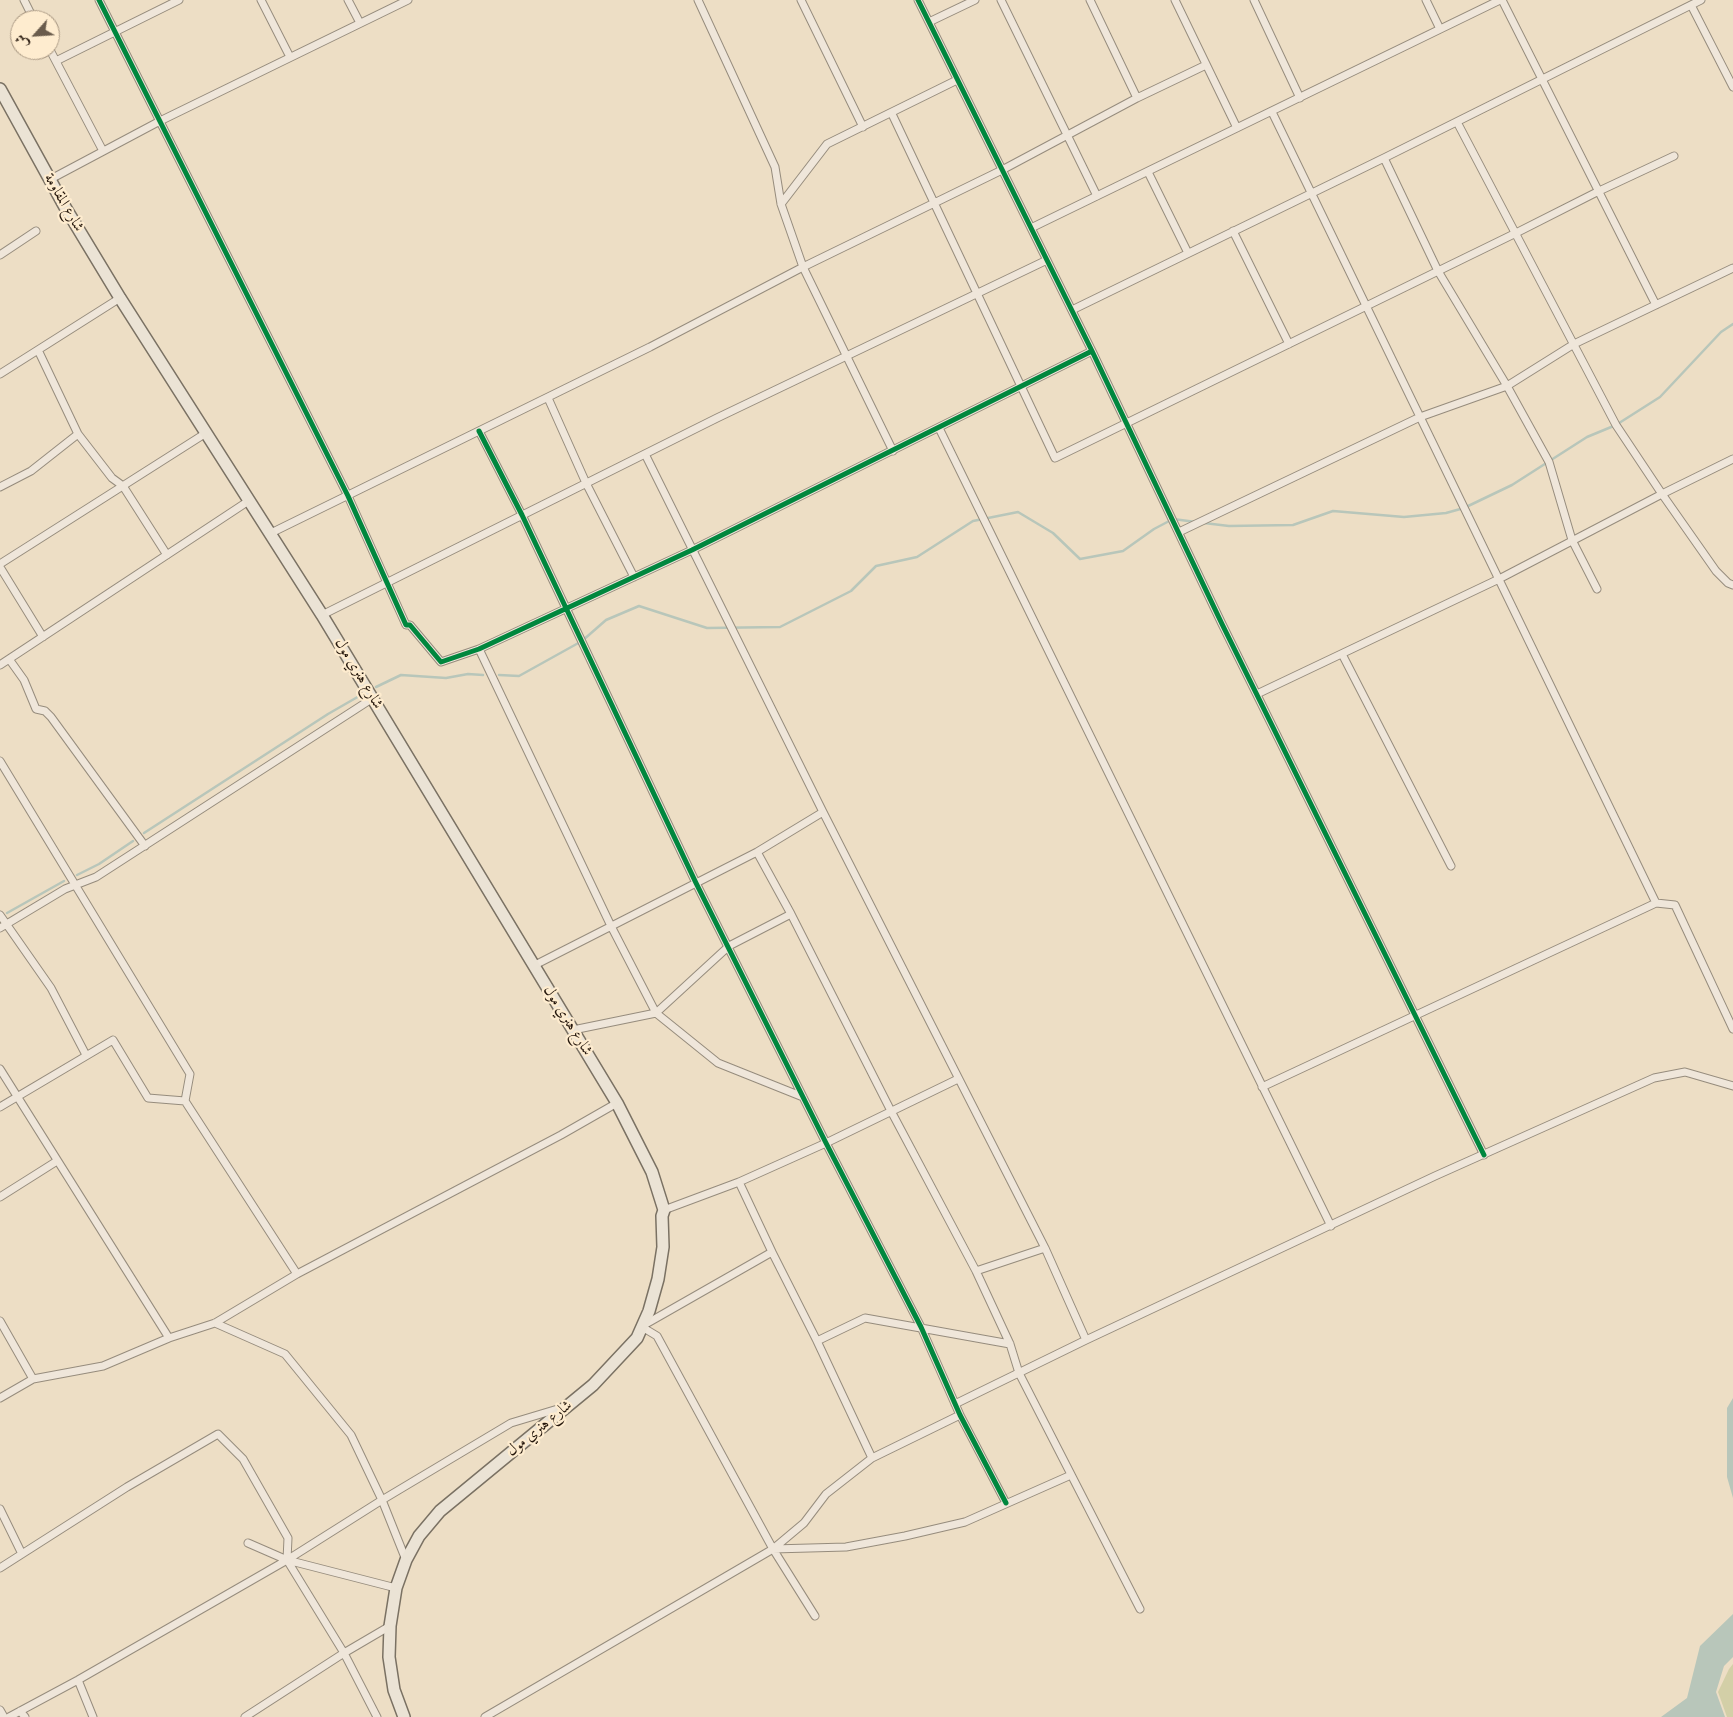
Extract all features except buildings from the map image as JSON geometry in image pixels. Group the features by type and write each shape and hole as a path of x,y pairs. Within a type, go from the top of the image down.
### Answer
{"highway":[{"name":"شارع المقاومة","path":"0,90 49,180 130,314"},
{"name":"شارع هنري مول","path":"130,314 322,615 617,1103 652,1172 664,1210 662,1216 663,1247 659,1274 649,1311 636,1338 594,1385 440,1511 419,1536 406,1560 396,1588 390,1626 389,1657 391,1678 404,1717"}],"street":[{"path":"99,0 348,496 406,625 410,625 441,662 479,649 692,550 1092,351"},
{"path":"103,151 56,61 179,0"},
{"path":"261,0 290,57"},
{"path":"348,0 360,23"},
{"path":"49,180 160,121 408,0"},
{"path":"698,0 775,167 781,204 803,267 893,451"},
{"path":"801,0 863,127"},
{"path":"918,0 1072,310 1257,694 1484,1155"},
{"path":"929,22 975,0"},
{"path":"1000,0 1097,196"},
{"path":"1090,0 1137,98"},
{"path":"1175,0 1237,128"},
{"path":"1254,0 1300,98"},
{"path":"1426,0 1440,30"},
{"path":"1031,228 1501,0 1656,305"},
{"path":"1072,310 1311,194 1701,0"},
{"path":"1691,5 1733,87"},
{"path":"271,533 650,347 803,267 1002,170 1067,134 1206,65"},
{"path":"781,204 827,144 892,114 957,80"},
{"path":"1272,112 1656,903"},
{"path":"892,114 1055,458 1674,156"},
{"path":"1457,122 1616,425 1716,570 1728,583 1733,584"},
{"path":"1384,158 1438,271 1507,386 1549,462 1572,540 1597,589"},
{"path":"1148,172 1188,253"},
{"path":"0,255 36,231"},
{"path":"1233,231 1288,344"},
{"path":"322,615 645,454 977,292 1047,260"},
{"path":"1179,532 1420,417 1507,386 1574,344 1733,268"},
{"path":"0,374 120,298"},
{"path":"38,350 78,434 112,478 123,486 167,555"},
{"path":"548,398 586,483 634,577"},
{"path":"939,428 1330,1226"},
{"path":"479,432 567,608 696,883 826,1144 921,1327 960,1415 1006,1503"},
{"path":"43,637 0,565 206,433"},
{"path":"0,487 31,471 78,434"},
{"path":"645,454 823,812 1044,1248 1086,1340"},
{"path":"1257,694 1499,579 1662,494 1733,460"},
{"path":"0,665 250,500"},
{"path":"479,649 611,926 656,1013 718,1063 803,1097"},
{"path":"1342,654 1451,866"},
{"path":"9,659 24,680 36,709 45,711 51,717 145,846"},
{"path":"3,926 65,888 96,877 373,698"},
{"path":"0,761 190,1074 185,1101 297,1274"},
{"path":"533,966 757,852 823,812"},
{"path":"757,852 976,1272 1010,1344 1019,1373 1140,1609"},
{"path":"1262,1087 1656,903 1675,905 1733,1029"},
{"path":"573,1030 656,1013 728,946 791,914"},
{"path":"0,916 3,926 50,988 86,1055"},
{"path":"0,1106 113,1040 148,1098 185,1101"},
{"path":"0,1069 168,1338"},
{"path":"955,1404 1086,1340 1330,1226 1654,1078 1685,1072 1733,1086"},
{"path":"664,1210 739,1182 826,1144 958,1079"},
{"path":"0,1398 33,1379 103,1366 168,1338 216,1323 297,1274 617,1103"},
{"path":"0,1197 57,1161"},
{"path":"739,1182 872,1458"},
{"path":"976,1272 1044,1248"},
{"path":"772,1252 642,1327 657,1336 773,1549 815,1616"},
{"path":"817,1341 865,1318 1010,1344"},
{"path":"0,1321 33,1379"},
{"path":"216,1323 285,1354 351,1435 382,1500 406,1560"},
{"path":"9,1717 22,1714 287,1560 382,1500 511,1423 568,1405"},
{"path":"485,1717 773,1549 804,1523 826,1494 872,1458 960,1415"},
{"path":"0,1568 126,1487 218,1434 243,1459 288,1538 287,1560 344,1653 377,1717"},
{"path":"773,1549 846,1547 965,1522 1071,1475"},
{"path":"0,1509 22,1554"},
{"path":"248,1543 287,1560 396,1588"},
{"path":"245,1717 344,1653 390,1626"},
{"path":"78,1680 93,1717"},
{"path":"0,1710 4,1717"}],"shaded area":[{"path":"1733,1398 1733,1498 1727,1477 1727,1408"},
{"path":"1733,1614 1733,1657 1724,1666 1716,1692 1725,1717 1661,1717 1687,1698 1700,1646"},
{"path":"1733,1664 1733,1717 1727,1717 1718,1692"}],"waterway":[{"path":"1204,523 1229,526 1293,525 1333,511 1404,517 1446,513 1464,508 1512,485 1587,437 1616,425 1660,397 1721,332 1733,324"},
{"path":"499,675 519,676 582,641 606,620 639,606 707,628 780,627 851,591 876,566 917,557 973,521 1018,512 1053,533 1080,559 1123,551 1154,529 1173,519 1196,522"},
{"path":"376,687 401,675 446,678 468,674 483,675"},
{"path":"144,833 328,714 361,695"},
{"path":"77,875 99,864 133,841"},
{"path":"7,913 64,881"}],"cycle path":[{"path":"99,0 348,496 406,625 410,625 441,662 479,649 692,550 1092,351"},
{"path":"918,0 1092,351 1222,624 1484,1155"},
{"path":"479,431 522,515 696,883 826,1143 921,1327 960,1415 1006,1503"}]}
